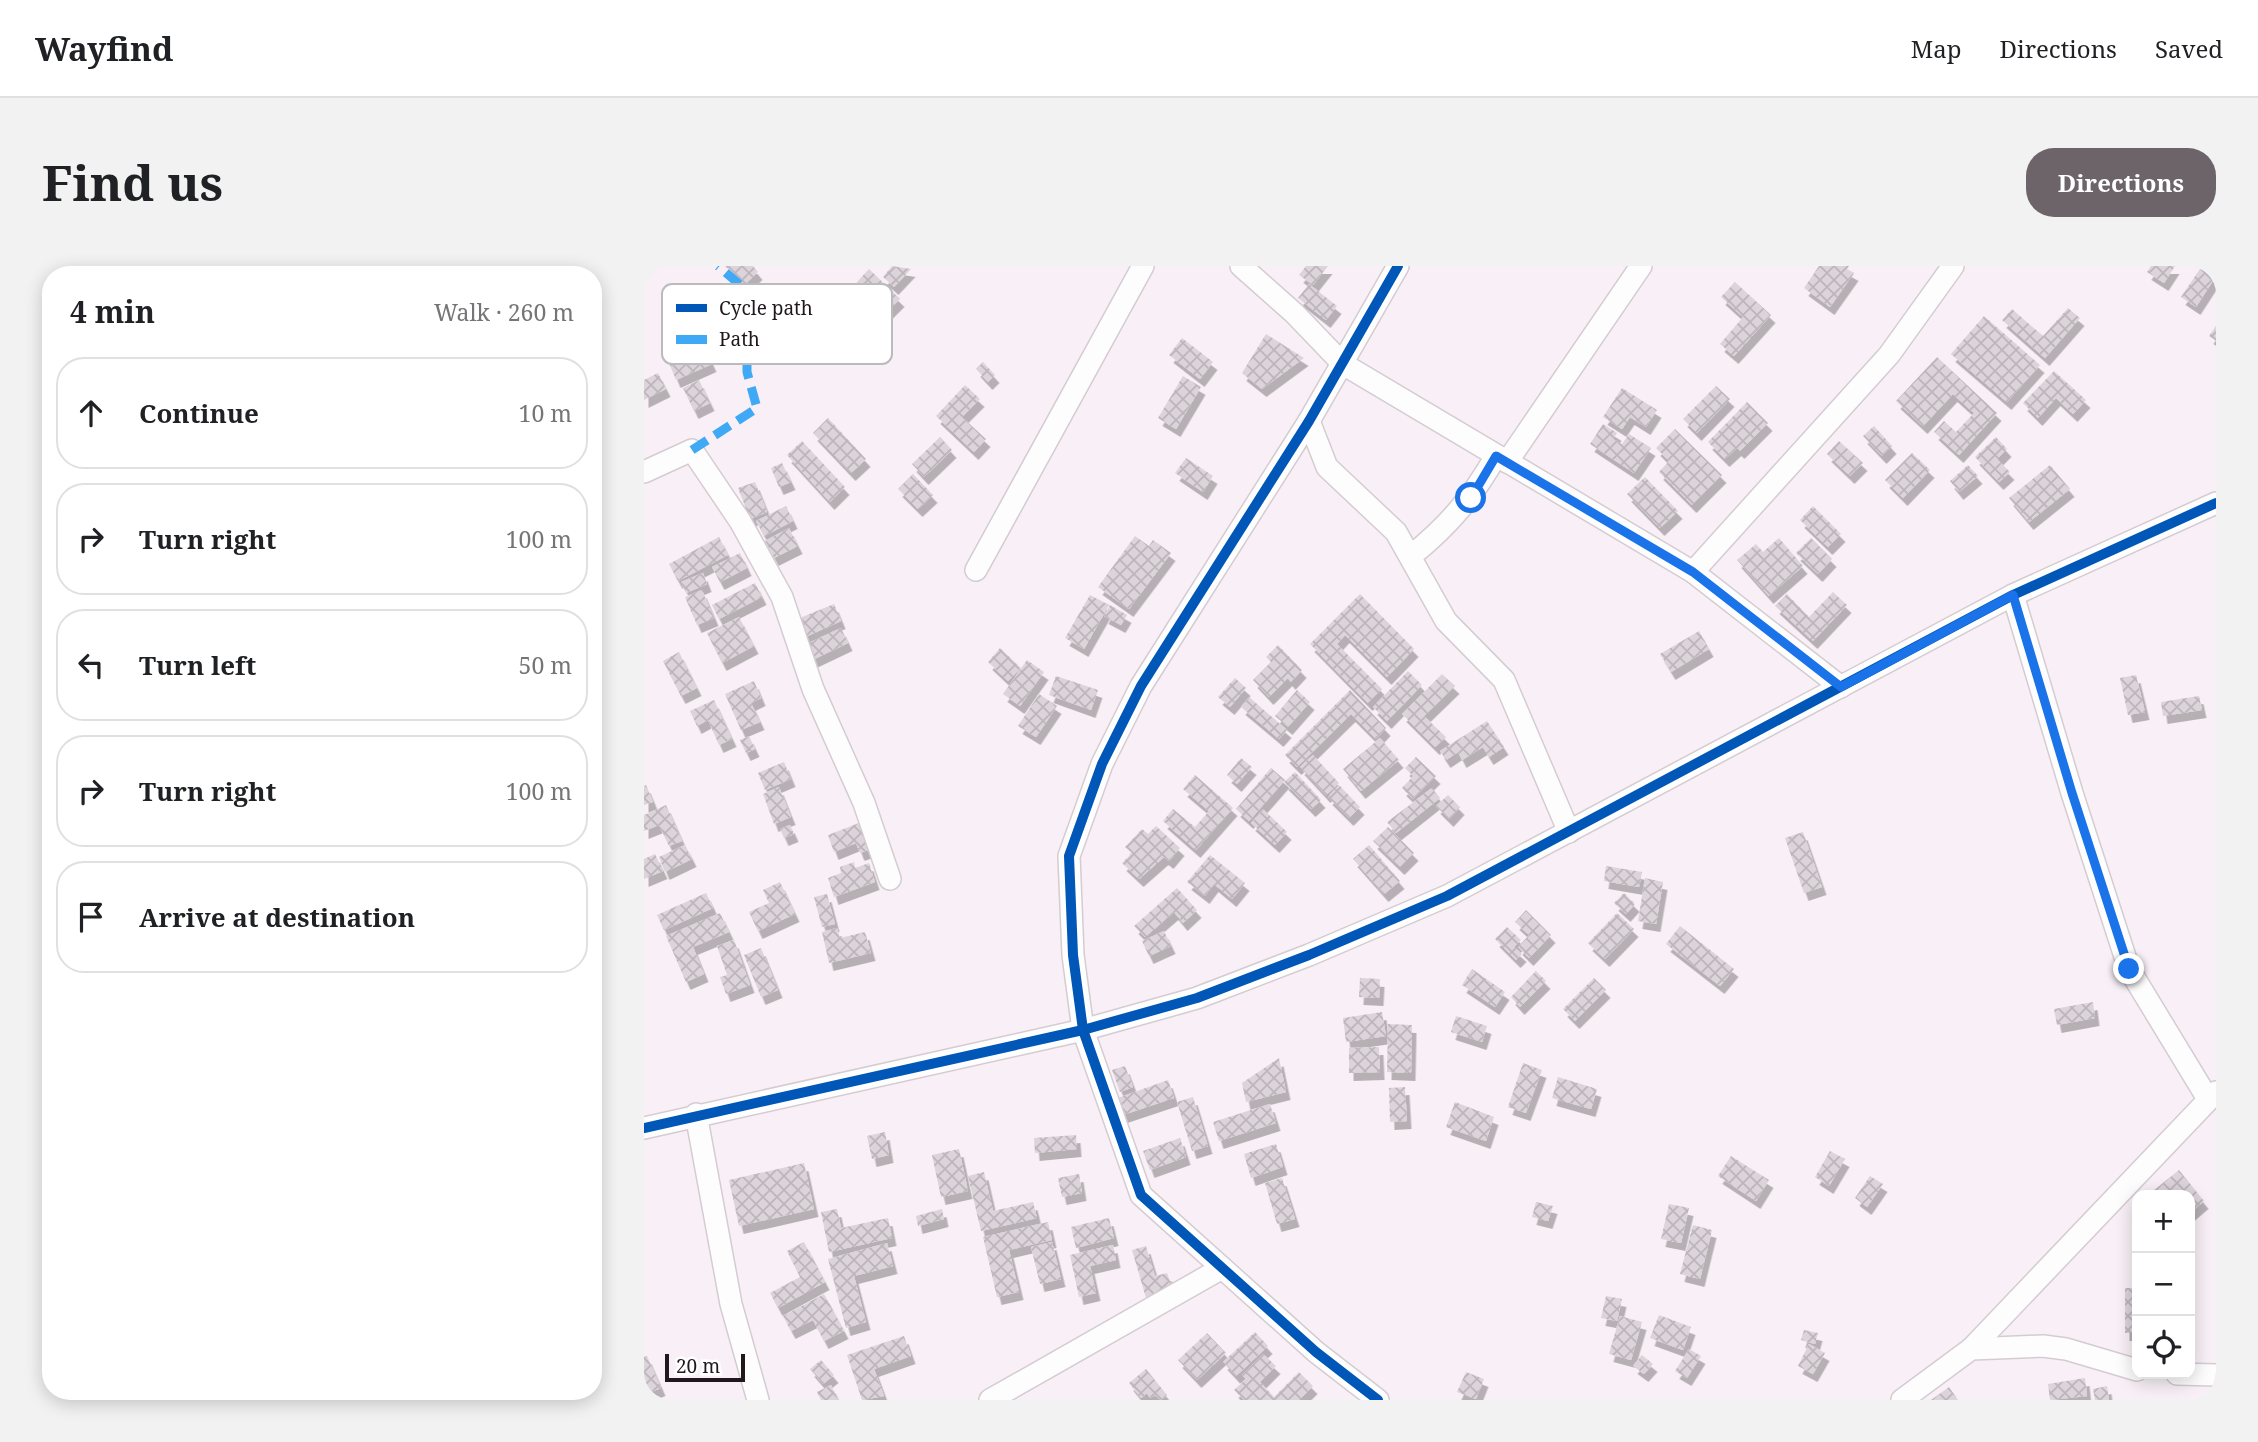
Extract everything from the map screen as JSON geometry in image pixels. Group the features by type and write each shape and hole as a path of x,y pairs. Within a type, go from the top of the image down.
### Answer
{"street":[{"path":"976,570 1143,266"},
{"path":"1241,266 1294,313 1343,364 1693,572 1841,687"},
{"path":"1378,1400 1316,1352 1141,1195 1083,1030 1073,955 1069,856 1102,764 1142,686 1309,421 1398,266"},
{"path":"1411,556 1439,533 1502,459 1641,266"},
{"path":"1693,572 1889,355 1953,266"},
{"path":"1309,421 1327,467 1396,532 1446,621 1504,680 1569,832"},
{"path":"644,472 692,450 740,522 782,597 813,689 864,803 890,879"},
{"path":"644,1128 696,1114 1083,1030 1197,998 1309,956 1447,896 2013,595 2216,503"},
{"path":"1902,1400 1971,1349 2212,1096 2129,969 2072,793 2013,595"},
{"path":"696,1114 731,1304 758,1400"},
{"path":"990,1400 1222,1268"},
{"path":"1971,1349 2043,1346 2066,1349 2132,1369"},
{"path":"2195,1374 2216,1375"}],"building":[{"path":"725,266 753,266 758,272 743,284"},
{"path":"892,266 911,269 894,287 883,277"},
{"path":"1306,266 1328,266 1313,285 1299,275"},
{"path":"1819,266 1849,266 1847,269 1854,273 1830,307 1804,288"},
{"path":"2151,266 2175,266 2164,283 2147,272"},
{"path":"2202,266 2216,270 2216,276 2196,307 2181,297"},
{"path":"869,269 884,284 859,284 857,282"},
{"path":"1735,282 1771,315 1734,356 1720,344 1743,317 1721,297"},
{"path":"1309,284 1337,306 1326,320 1298,298"},
{"path":"892,291 900,299 892,307"},
{"path":"2068,308 2080,318 2045,358 2002,320 2012,309 2043,336"},
{"path":"1984,316 2040,365 2007,402 1951,354"},
{"path":"2216,326 2216,341 2209,336"},
{"path":"1266,334 1304,358 1262,389 1242,373"},
{"path":"1182,338 1213,362 1200,379 1169,355"},
{"path":"1937,357 1997,413 1959,455 1934,432 1944,421 1956,432 1974,413 1953,394 1923,426 1896,401"},
{"path":"983,362 995,375 988,382 976,369"},
{"path":"669,364 712,364 676,380"},
{"path":"2054,371 2086,400 2073,414 2056,398 2038,418 2023,403"},
{"path":"658,373 666,389 644,400 644,380"},
{"path":"1183,376 1201,387 1176,429 1158,418"},
{"path":"699,380 710,403 694,411 683,388"},
{"path":"965,385 980,399 962,417 986,439 974,452 936,416"},
{"path":"1716,386 1730,399 1697,433 1683,419"},
{"path":"1622,388 1657,410 1646,427 1630,417 1622,429 1603,417"},
{"path":"1747,402 1768,423 1740,451 1737,448 1725,459 1708,442"},
{"path":"828,418 866,459 851,473 813,433"},
{"path":"1603,424 1617,433 1613,439 1622,444 1629,434 1651,448 1634,473 1590,444"},
{"path":"1874,426 1892,446 1882,456 1863,436"},
{"path":"1675,429 1722,475 1692,505 1659,472 1669,461 1656,448"},
{"path":"940,437 952,450 924,477 912,464"},
{"path":"1996,437 2007,449 1997,459 2010,472 1999,482 1975,457"},
{"path":"802,441 845,487 830,502 787,455"},
{"path":"1839,441 1863,463 1850,476 1827,454"},
{"path":"1912,453 1930,470 1903,498 1885,480"},
{"path":"1186,458 1213,476 1203,492 1175,473"},
{"path":"782,463 791,482 779,487 771,468"},
{"path":"1968,465 1978,476 1959,492 1950,481"},
{"path":"2050,465 2070,489 2029,522 2009,498"},
{"path":"913,474 933,495 918,509 898,489"},
{"path":"1645,477 1678,511 1660,528 1627,494"},
{"path":"755,482 767,512 750,519 738,488"},
{"path":"786,506 793,521 764,536 756,521"},
{"path":"1813,506 1841,534 1828,547 1800,520"},
{"path":"789,528 798,546 774,558 765,541"},
{"path":"1135,536 1149,546 1153,540 1171,553 1129,609 1098,587"},
{"path":"719,537 728,555 678,581 669,564"},
{"path":"1779,538 1803,566 1769,596 1737,560 1756,544 1763,552"},
{"path":"1811,538 1832,559 1818,574 1796,553"},
{"path":"740,553 747,568 720,582 712,567"},
{"path":"703,573 707,584 686,593 681,582"},
{"path":"755,583 762,597 719,619 712,605"},
{"path":"702,590 714,618 697,625 685,597"},
{"path":"1833,592 1847,605 1813,641 1775,606 1787,594 1809,617"},
{"path":"1360,594 1414,649 1387,677 1345,635 1337,644 1382,689 1368,703 1310,644"},
{"path":"1090,595 1109,605 1084,649 1065,638"},
{"path":"834,604 841,621 803,638 795,620"},
{"path":"1110,605 1127,615 1121,625 1104,616"},
{"path":"739,617 754,646 722,663 707,633"},
{"path":"841,628 848,643 808,662 802,646"},
{"path":"1699,631 1709,649 1671,672 1660,654"},
{"path":"1278,645 1302,670 1291,682 1288,678 1269,697 1253,680 1271,662 1266,657"},
{"path":"1000,648 1021,668 1008,681 988,662"},
{"path":"679,652 697,688 681,696 663,661"},
{"path":"1027,660 1044,672 1020,706 1003,694"},
{"path":"1408,671 1422,685 1387,721 1373,707"},
{"path":"1442,674 1455,686 1424,716 1446,737 1435,747 1402,714"},
{"path":"2136,675 2145,712 2128,715 2120,678"},
{"path":"1056,676 1098,690 1091,710 1049,695"},
{"path":"1235,678 1246,688 1230,707 1218,697"},
{"path":"754,681 761,698 751,703 760,722 741,730 725,694"},
{"path":"1297,690 1310,702 1288,727 1275,716"},
{"path":"1350,690 1386,728 1376,739 1351,714 1297,767 1285,755"},
{"path":"1039,694 1057,706 1036,737 1018,726"},
{"path":"2199,696 2202,710 2163,716 2161,702"},
{"path":"1249,697 1287,730 1279,739 1241,707"},
{"path":"714,700 732,739 719,745 708,720 697,726 690,711"},
{"path":"1487,721 1504,747 1489,757 1483,747 1462,760 1458,752 1446,760 1440,751"},
{"path":"749,736 755,749 746,753 740,740"},
{"path":"1380,738 1399,760 1361,791 1343,769"},
{"path":"1313,755 1339,783 1326,795 1300,767"},
{"path":"1416,757 1436,776 1413,799 1402,788 1413,776 1405,768"},
{"path":"1241,758 1252,767 1237,784 1227,775"},
{"path":"784,762 791,779 765,790 758,773"},
{"path":"1271,768 1285,780 1249,821 1236,809"},
{"path":"1295,772 1321,800 1311,809 1284,782"},
{"path":"1195,775 1233,808 1196,850 1163,821 1173,809 1195,827 1209,811 1183,789"},
{"path":"646,785 653,802 644,805 644,786"},
{"path":"1339,785 1360,807 1349,818 1328,797"},
{"path":"779,787 791,817 774,824 763,794"},
{"path":"1432,788 1440,798 1396,833 1387,822"},
{"path":"1448,795 1460,807 1449,819 1436,806"},
{"path":"666,805 682,841 669,846 659,825 644,831 644,815"},
{"path":"1263,809 1287,832 1275,845 1251,823"},
{"path":"864,821 874,848 860,853 856,843 834,852 828,835"},
{"path":"790,825 794,834 784,838 780,829"},
{"path":"1156,826 1180,848 1169,861 1164,857 1139,879 1122,863 1132,853 1125,847 1142,829 1148,834"},
{"path":"1388,827 1414,853 1400,867 1373,841"},
{"path":"1803,832 1822,887 1804,893 1785,838"},
{"path":"685,845 692,859 665,872 659,857"},
{"path":"1369,845 1400,881 1384,894 1353,859"},
{"path":"655,854 663,871 644,879 644,859"},
{"path":"1210,855 1245,883 1232,899 1214,884 1205,896 1187,882"},
{"path":"854,862 855,868 869,863 875,882 834,897 828,878 841,873 840,867"},
{"path":"1606,866 1642,872 1639,887 1604,881"},
{"path":"1645,878 1663,882 1656,924 1638,921"},
{"path":"780,882 795,914 758,931 749,912 769,903 763,890"},
{"path":"1177,888 1197,910 1183,923 1174,912 1145,937 1134,926"},
{"path":"706,893 713,908 664,930 657,915"},
{"path":"1624,893 1635,904 1626,914 1614,903"},
{"path":"827,894 835,924 822,927 814,897"},
{"path":"1526,910 1551,935 1529,958 1518,947 1529,935 1515,922"},
{"path":"720,913 729,932 693,947 704,974 686,982 666,936"},
{"path":"1617,913 1634,929 1605,959 1588,943"},
{"path":"1680,926 1734,969 1720,986 1666,944"},
{"path":"1507,927 1521,940 1514,947 1522,954 1516,960 1495,939"},
{"path":"837,928 840,938 865,932 871,953 829,963 822,932"},
{"path":"1164,931 1171,946 1149,956 1142,941"},
{"path":"734,940 750,985 726,994 720,977 727,975 717,946"},
{"path":"761,948 778,990 761,997 744,955"},
{"path":"1472,969 1505,992 1495,1007 1462,985"},
{"path":"1536,971 1546,981 1520,1007 1511,997"},
{"path":"1360,978 1380,979 1379,998 1359,997"},
{"path":"1594,978 1606,990 1575,1021 1563,1009"},
{"path":"2093,1002 2095,1018 2057,1025 2054,1009"},
{"path":"1382,1012 1386,1036 1346,1042 1343,1018"},
{"path":"1456,1016 1487,1026 1482,1042 1451,1032"},
{"path":"1388,1024 1412,1025 1411,1073 1387,1072"},
{"path":"1379,1047 1380,1072 1349,1073 1349,1048"},
{"path":"1279,1058 1286,1092 1246,1102 1242,1083"},
{"path":"1523,1063 1542,1070 1526,1113 1508,1107"},
{"path":"1125,1066 1133,1087 1120,1092 1112,1070"},
{"path":"1558,1077 1597,1089 1591,1109 1552,1098"},
{"path":"1168,1080 1174,1098 1120,1116 1115,1099"},
{"path":"1405,1087 1407,1121 1390,1122 1389,1088"},
{"path":"1193,1097 1208,1146 1192,1151 1177,1102"},
{"path":"1455,1102 1494,1117 1486,1141 1446,1127"},
{"path":"1270,1104 1276,1123 1219,1141 1213,1122"},
{"path":"885,1132 889,1155 872,1159 867,1136"},
{"path":"1076,1135 1077,1149 1035,1153 1034,1138"},
{"path":"1180,1138 1186,1157 1150,1170 1143,1151"},
{"path":"1276,1144 1283,1167 1251,1178 1244,1154"},
{"path":"959,1149 968,1191 941,1197 932,1155"},
{"path":"1830,1151 1845,1159 1829,1186 1815,1177"},
{"path":"1731,1156 1769,1180 1756,1201 1718,1176"},
{"path":"804,1163 814,1209 739,1226 729,1180"},
{"path":"2179,1170 2204,1201 2195,1209 2195,1190 2154,1190"},
{"path":"984,1172 993,1211 1033,1202 1037,1218 981,1231 968,1176"},
{"path":"1079,1174 1082,1193 1062,1197 1058,1178"},
{"path":"1870,1176 1883,1184 1867,1207 1855,1198"},
{"path":"1282,1178 1295,1219 1277,1224 1265,1183"},
{"path":"1536,1202 1553,1206 1548,1221 1532,1217"},
{"path":"1669,1204 1689,1208 1681,1243 1661,1239"},
{"path":"837,1209 841,1228 888,1218 892,1238 829,1252 821,1212"},
{"path":"942,1209 944,1219 918,1226 916,1216"},
{"path":"1109,1218 1114,1238 1076,1248 1071,1227"},
{"path":"1048,1222 1052,1240 1009,1250 1019,1292 997,1297 983,1237"},
{"path":"1693,1225 1712,1230 1700,1279 1680,1274"},
{"path":"804,1242 825,1282 778,1308 770,1293 800,1277 787,1251"},
{"path":"1052,1242 1061,1279 1040,1284 1031,1247"},
{"path":"887,1243 893,1266 854,1276 866,1322 846,1328 828,1259"},
{"path":"1113,1245 1116,1260 1090,1266 1096,1293 1079,1297 1070,1255"},
{"path":"1146,1246 1155,1276 1167,1273 1173,1290 1146,1298 1132,1250"},
{"path":"2125,1288 2132,1288 2132,1333 2125,1333"},
{"path":"824,1294 844,1331 824,1341 813,1320 791,1331 783,1316"},
{"path":"1606,1296 1622,1299 1617,1321 1601,1318"},
{"path":"1659,1315 1691,1327 1683,1350 1650,1338"},
{"path":"1620,1316 1642,1322 1631,1360 1609,1354"},
{"path":"1804,1330 1818,1333 1815,1344 1801,1340"},
{"path":"1255,1332 1268,1346 1236,1376 1223,1362"},
{"path":"1207,1333 1226,1353 1197,1380 1178,1360"},
{"path":"904,1336 911,1356 874,1369 884,1396 862,1400 847,1355"},
{"path":"1809,1344 1825,1353 1813,1374 1798,1366"},
{"path":"1689,1349 1701,1356 1687,1378 1675,1371"},
{"path":"1263,1354 1276,1366 1260,1382 1274,1397 1299,1372 1313,1386 1299,1400 1244,1400 1234,1390 1246,1379 1242,1375"},
{"path":"1642,1355 1653,1364 1644,1374 1633,1366"},
{"path":"647,1356 661,1388 644,1395 644,1357"},
{"path":"821,1360 834,1375 823,1384 810,1369"},
{"path":"1146,1369 1167,1395 1161,1400 1155,1395 1150,1398 1147,1393 1141,1398 1129,1383"},
{"path":"1466,1372 1484,1379 1476,1399 1457,1392"},
{"path":"2085,1378 2087,1396 2050,1400 2048,1384"},
{"path":"831,1385 838,1400 821,1400 817,1392"},
{"path":"2107,1386 2109,1400 2095,1400 2093,1389"},
{"path":"1949,1387 1958,1400 1931,1400"}],"marked path":[{"path":"718,266 739,284"},
{"path":"692,450 757,408 747,364"}],"cycle path":[{"path":"1378,1400 1316,1352 1141,1195 1083,1030 1073,955 1069,856 1102,764 1141,686 1309,421 1398,266"},
{"path":"644,1128 1083,1030 1197,998 1309,955 1447,896 2013,595 2216,503"}],"route":[{"path":"1471,498 1496,456 1693,572 1841,687 2013,595 2072,793 2129,969"}]}
